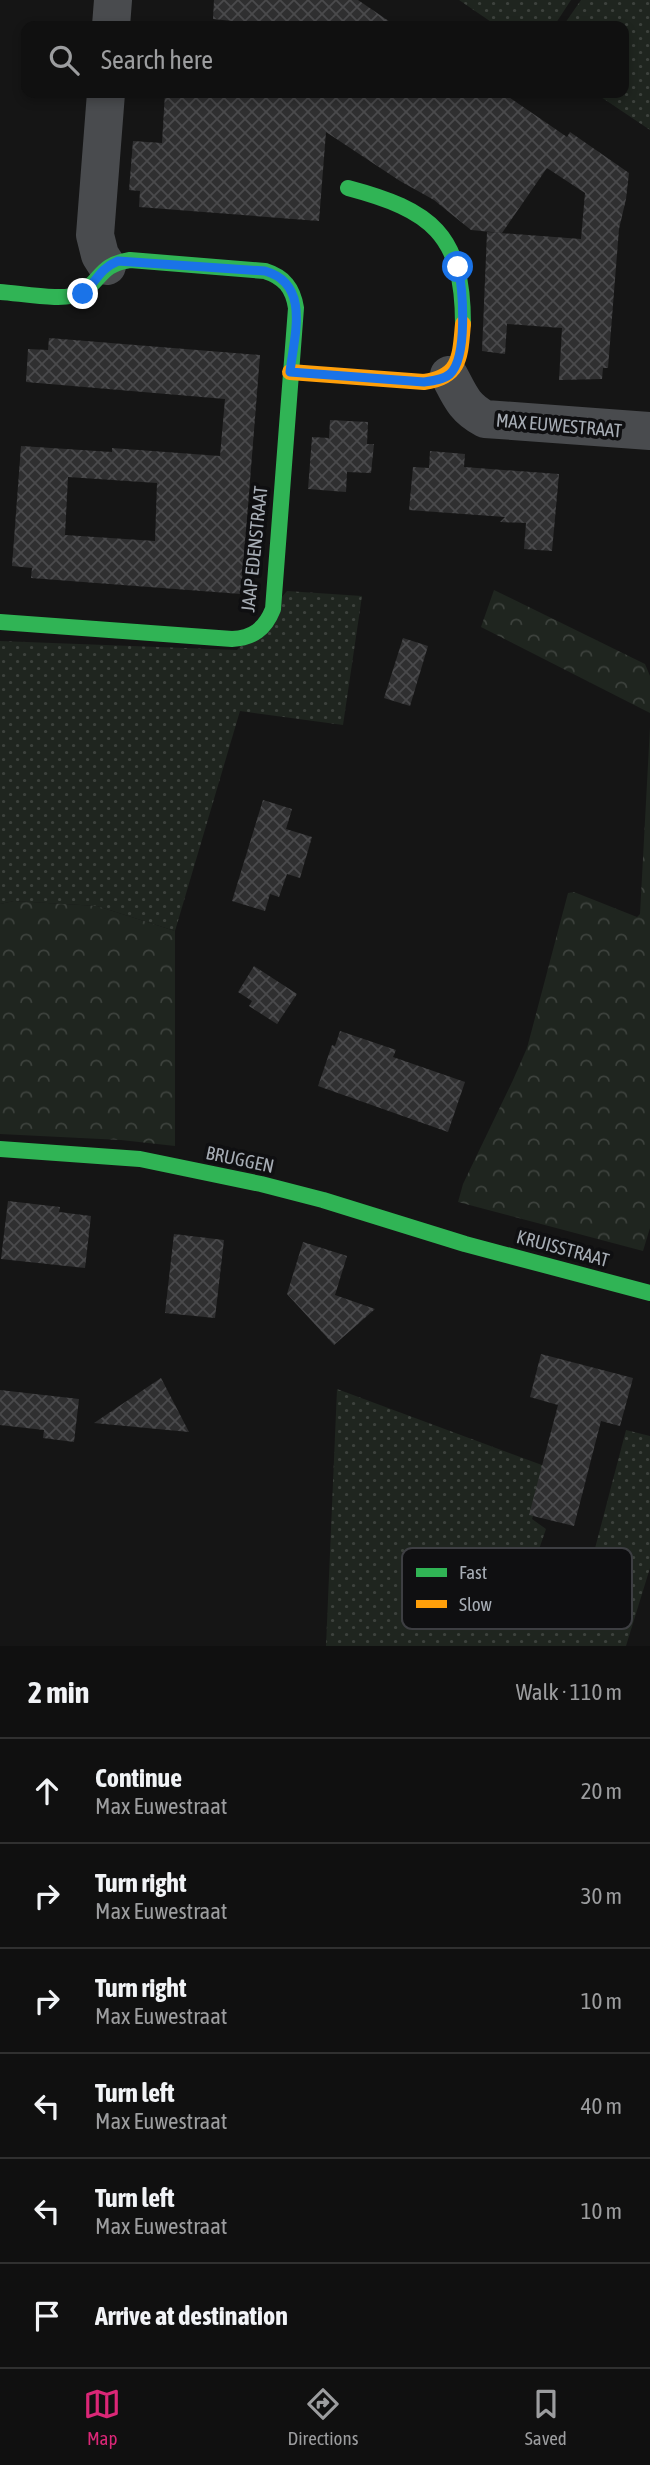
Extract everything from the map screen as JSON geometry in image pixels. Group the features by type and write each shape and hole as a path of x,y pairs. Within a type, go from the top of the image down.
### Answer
{"street":[{"path":"111,21 113,0"},
{"path":"106,98 95,235 100,255 107,265"},
{"path":"0,292 72,297 83,294 91,287 107,265 130,260 265,271 277,274 289,284 295,296 290,372 424,382 449,375 457,363 460,351 463,292 452,253 441,235 409,209 348,188"},
{"name":"JAAP EDENSTRAAT","path":"0,622 232,639 246,639 259,633 268,623 273,609 290,372"},
{"name":"MAX EUWESTRAAT","path":"449,375 470,411 485,419 650,431"},
{"name":"BRUGGEN","path":"0,1149 140,1159 248,1181 323,1200 465,1244"},
{"name":"KRUISSTRAAT","path":"465,1244 650,1293"}],"green space":[{"path":"459,0 571,0 557,21 490,21"},
{"path":"581,0 650,0 650,130 602,98 629,98 629,21 566,21"},
{"path":"494,590 645,664 650,676 650,713 481,627"},
{"path":"287,591 362,596 343,725 240,711 175,931 97,906 14,901 0,904 0,641 237,650"},
{"path":"650,727 650,1228 643,1251 458,1202 463,1184 527,1048 568,893 574,892 637,917 640,914"},
{"path":"14,901 97,906 175,931 175,1146 121,1140 0,1134 0,904"},
{"path":"337,1389 550,1468 532,1519 546,1529 539,1548 402,1548 402,1629 631,1629 626,1646 326,1646"},
{"path":"626,1430 650,1436 650,1568 632,1626 632,1548 595,1548"}],"building":[{"path":"214,0 358,0 389,21 232,21 213,19"},
{"path":"165,98 510,98 567,137 570,132 629,173 619,229 608,368 603,368 602,379 559,380 562,328 507,324 505,354 482,351 487,232 581,239 585,193 547,168 502,233 471,230 434,200 326,132 319,221 139,207 140,191 129,190 133,141 162,143"},
{"path":"49,338 260,355 241,594 31,578 32,568 12,566 21,446 112,452 112,448 220,456 225,399 26,382 28,349 48,350","holes":["68,477 157,483 155,541 65,535"]},
{"path":"330,420 368,422 367,444 374,444 371,473 347,472 346,492 308,489 312,437 329,438"},
{"path":"430,451 465,454 464,467 559,474 552,551 524,549 526,523 500,522 505,517 409,510 413,467 429,468"},
{"path":"403,638 428,646 410,706 384,698"},
{"path":"263,800 292,809 286,829 312,837 300,878 287,874 279,897 270,894 265,911 232,901"},
{"path":"254,966 297,994 277,1024 249,1006 252,1001 238,992"},
{"path":"340,1031 396,1050 393,1057 465,1082 448,1132 318,1086 332,1045 335,1046"},
{"path":"8,1201 60,1207 59,1212 91,1216 85,1268 1,1259"},
{"path":"174,1234 224,1240 215,1318 165,1313"},
{"path":"303,1242 347,1256 335,1295 375,1309 334,1345 287,1294"},
{"path":"541,1354 633,1378 620,1426 601,1421 574,1526 529,1515 558,1405 530,1397"},
{"path":"161,1378 189,1432 94,1423"},
{"path":"0,1390 79,1399 74,1442 43,1438 44,1430 0,1425"}],"traffic: fast":[{"path":"348,188 401,206 437,230 457,268 463,324"},
{"path":"0,292 74,296 88,288 112,265 130,260 265,271 286,284 293,295 296,308 273,609 262,627 246,637 232,639 0,622"},
{"path":"0,1149 140,1159 261,1184 323,1200 465,1244 650,1293"}],"traffic: slow":[{"path":"290,372 424,382 436,379 452,370 456,363 463,324"}],"route":[{"path":"83,294 107,265 118,261 277,274 289,284 295,296 290,372 424,382 449,375 457,363 463,292 458,267"}]}
